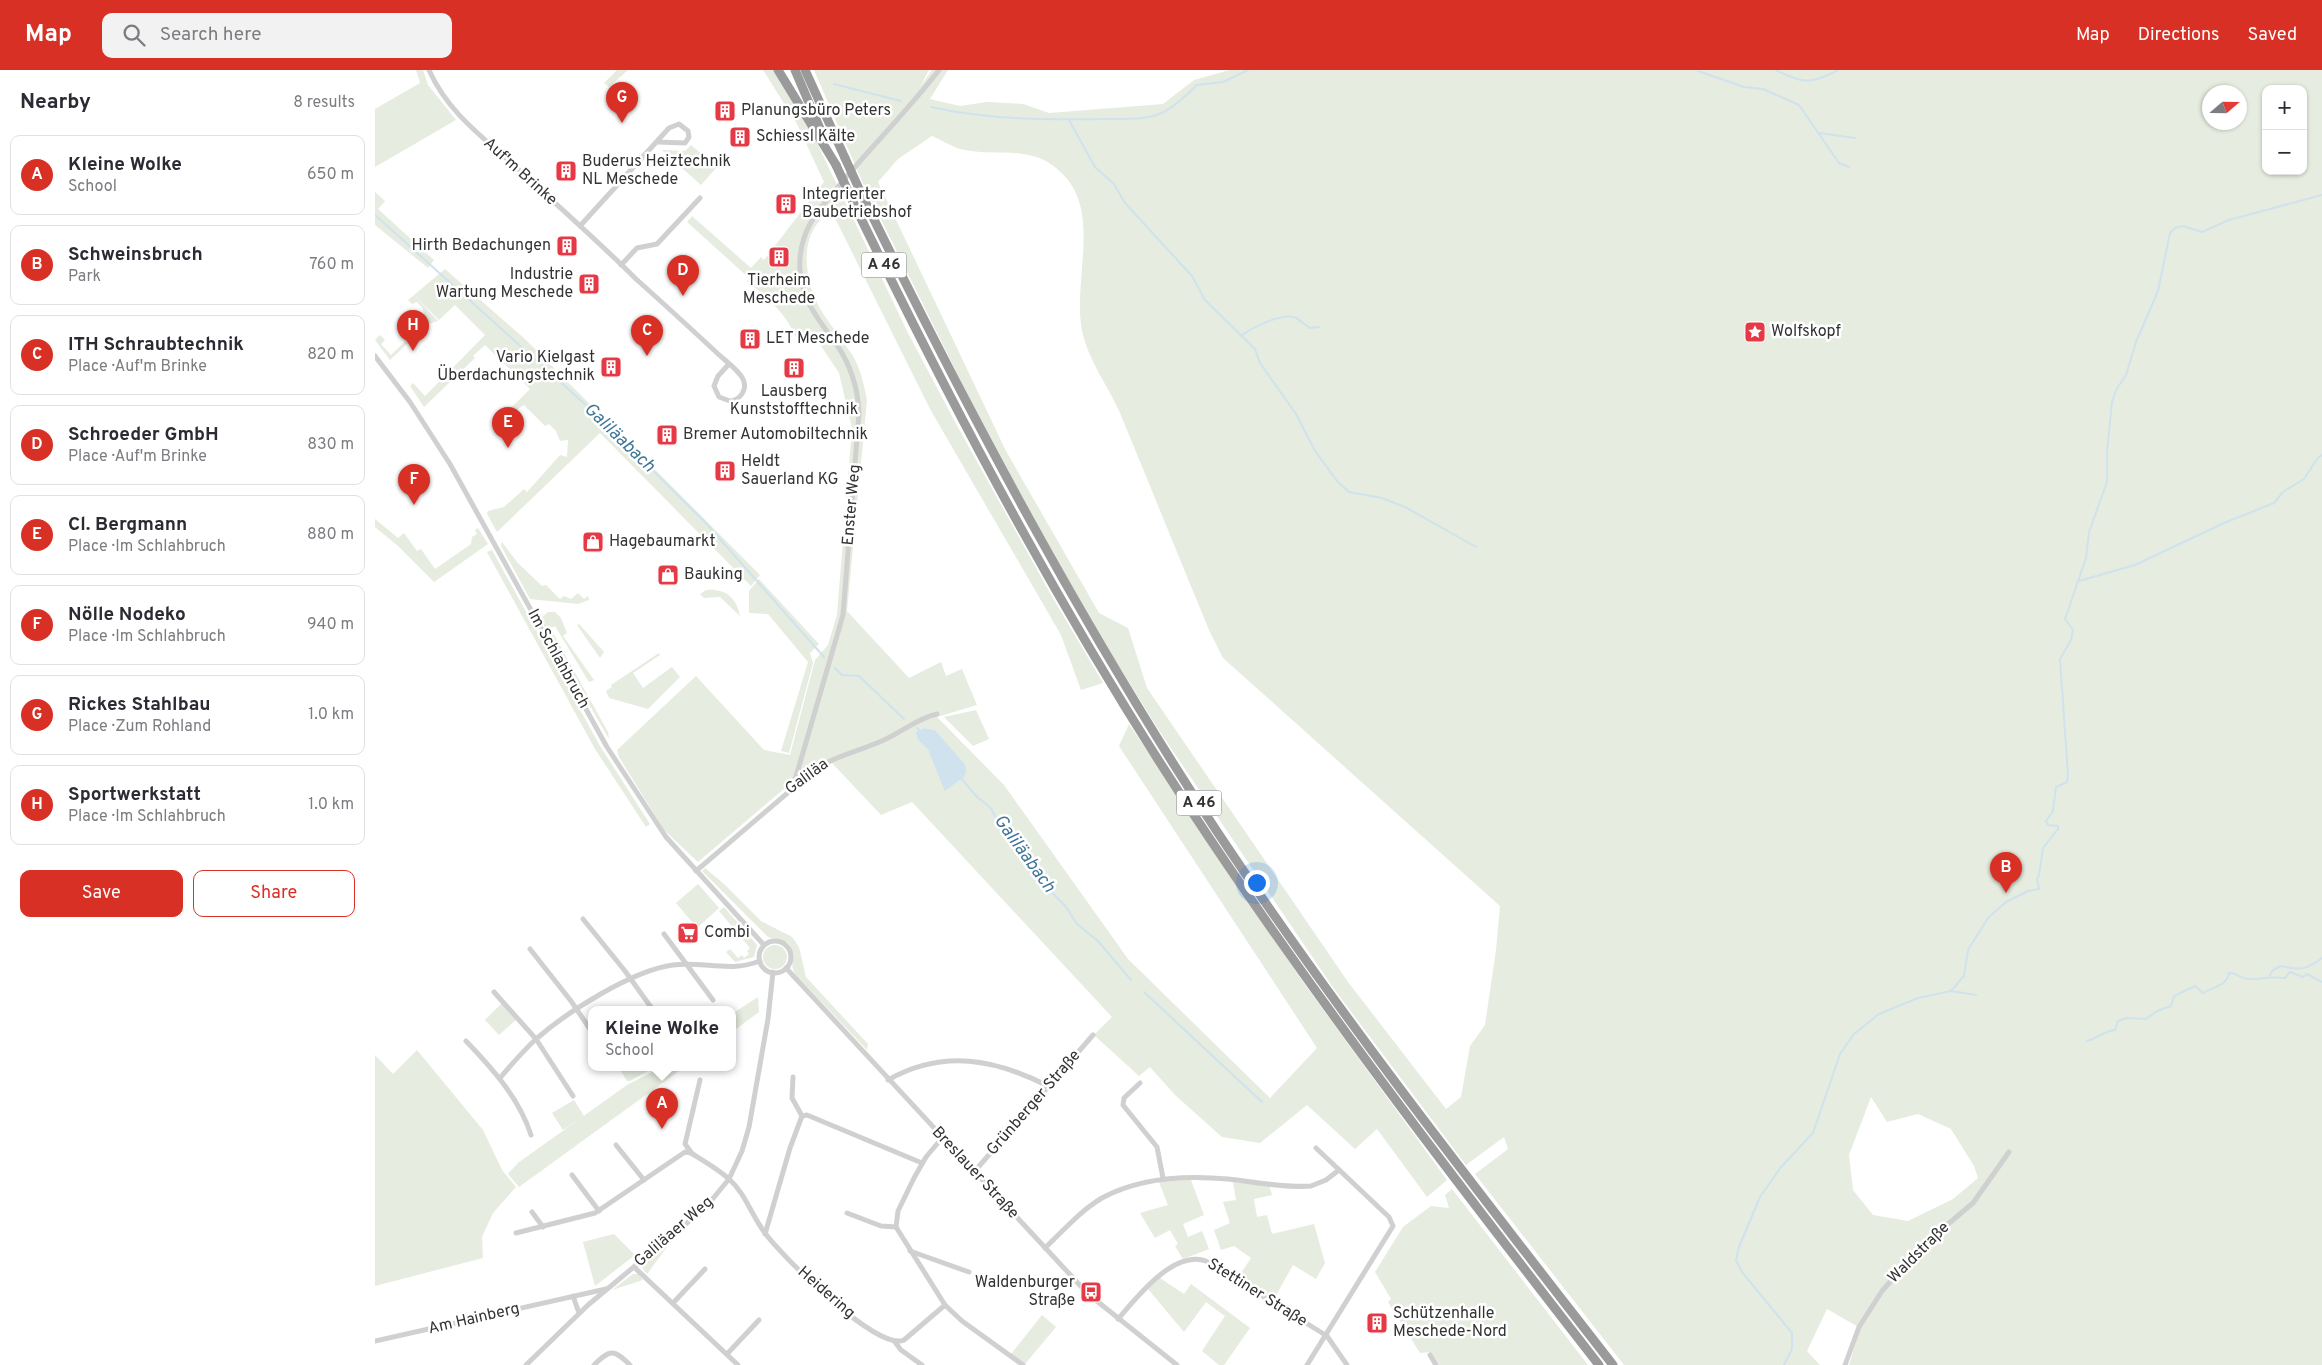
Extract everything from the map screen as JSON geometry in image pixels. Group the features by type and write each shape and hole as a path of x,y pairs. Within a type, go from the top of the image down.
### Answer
{"highway":[{"path":"778,70 836,165"},
{"name":"A 46","path":"795,70 853,202 915,329 1011,512 1100,665 1193,812 1274,932 1387,1090 1599,1365"},
{"name":"A 46","path":"805,70 924,324 1021,506 1109,660 1207,814 1277,918 1397,1085 1613,1365"}],"street":[{"name":"Auf'm Brinke","path":"429,70 445,99 460,118 580,226 729,364 743,378 745,386 740,397 729,401 719,397 714,386 715,379 729,364"},
{"name":"Enster Weg","path":"793,787 843,615 859,413 857,393 849,367 838,347 814,314 803,290 800,269 802,245 817,213 914,103 939,70"},
{"path":"580,226 669,128 677,124 684,126 688,130 689,137 685,143 657,142"},
{"path":"621,265 637,248 657,244 701,198"},
{"name":"Im Schlahbruch","path":"375,356 410,402 450,464 619,767 662,831 764,945"},
{"name":"Galiläa","path":"696,871 793,787 834,758 885,740 927,717 937,714"},
{"path":"583,919 650,1006"},
{"path":"664,934 713,1000"},
{"path":"778,941 787,947 791,958 786,968 773,972 765,969 760,961 760,952 764,945 778,941"},
{"path":"530,949 578,1010 588,1026"},
{"path":"500,1078 536,1039 630,978 656,968 688,964 734,968 760,961"},
{"name":"Breslauer Straße","path":"786,968 888,1080 1089,1294 1177,1365"},
{"name":"Galiläaer Weg","path":"525,1365 579,1313 706,1207 729,1179 740,1157 749,1126 768,1019 773,972"},
{"path":"494,992 536,1039 573,1096"},
{"name":"Grünberger Straße","path":"974,1172 1093,1035"},
{"path":"466,1041 500,1078 521,1111 531,1134"},
{"path":"888,1080 900,1073 932,1063 965,1061 1007,1067 1048,1086"},
{"path":"793,1076 792,1098 802,1116"},
{"path":"700,1080 685,1144 691,1153 729,1179"},
{"path":"1140,1083 1125,1098 1123,1105 1157,1147 1163,1178"},
{"path":"802,1116 807,1115 922,1163"},
{"path":"765,1234 789,1148 802,1116"},
{"path":"942,1138 922,1163 898,1211 896,1227 945,1305 962,1321 1023,1365"},
{"path":"616,1145 644,1180"},
{"path":"1307,1365 1327,1336 1393,1223 1317,1148"},
{"path":"516,1233 599,1211 683,1152 691,1153"},
{"name":"Waldstraße","path":"1845,1365 1859,1327 1893,1277 1922,1246 1973,1203 2009,1152"},
{"path":"1045,1248 1078,1216 1101,1199 1144,1182 1163,1178 1217,1178 1311,1186 1326,1180 1339,1170"},
{"path":"572,1176 599,1211"},
{"name":"Heidering","path":"729,1179 765,1234 789,1261 851,1317 895,1342 901,1350 922,1365"},
{"path":"532,1212 543,1227"},
{"path":"847,1213 885,1227 896,1227"},
{"path":"910,1251 969,1272"},
{"name":"Stettiner Straße","path":"1118,1319 1160,1275 1180,1262 1196,1258 1206,1261 1327,1336"},
{"path":"634,1267 737,1365"},
{"path":"673,1303 705,1269"},
{"name":"Am Hainberg","path":"375,1342 607,1289"},
{"path":"573,1296 579,1313"},
{"path":"895,1342 904,1340 945,1305"},
{"path":"727,1354 759,1320"},
{"path":"1327,1336 1347,1365"},
{"path":"595,1365 606,1354 611,1352 620,1356 629,1365"},
{"path":"1429,1355 1436,1365"}],"shaded area":[{"path":"416,70 423,70 428,85 456,120 375,167 375,109 420,83"},
{"path":"617,70 628,70 609,87 604,83"},
{"path":"763,70 774,70 815,139 907,331 954,420 1050,593 1103,683 1081,690 1061,635 930,409 831,210 817,224 811,234 808,245 807,270 818,305 856,361 867,400 847,611 909,678 941,662 946,676 962,669 977,705 937,717 1004,785 1128,959 1270,1098 1317,1048 1119,746 1129,724 1303,982 1447,1180 1427,1197 1377,1129 1355,1149 1307,1105 1260,1143 1222,1137 1175,1095 1150,1067 1139,1076 1094,1035 1112,1017 912,802 881,815 832,763 785,788 698,862 664,830 619,757 617,750 696,676 764,750 790,755 815,660 828,645 837,615 852,428 839,373 815,337 799,344 790,325 778,309 747,281 749,278 687,222 692,216 751,268 761,257 764,260 824,182 797,124","holes":["924,728 935,730 965,764 964,777 946,790 928,750 917,739 916,732"]},
{"path":"814,70 929,70 920,87 932,70 948,70 930,99 960,106 987,102 1023,104 1049,113 1163,104 1194,80 1230,70 2322,70 2322,1365 1849,1365 1860,1328 1827,1309 1807,1351 1820,1365 1624,1365 1475,1174 1508,1149 1504,1137 1466,1165 1334,989 1158,729 1096,629 998,456 862,181","holes":["932,136 960,149 975,152 1031,155 1056,168 1068,180 1077,196 1082,215 1084,234 1080,316 1086,345 1120,413 1209,630 1223,658 1500,906 1496,950 1485,1025 1470,1046 1461,1097 1446,1109 1348,982 1147,688 1128,628 1099,613 1006,451 878,182 898,159","1871,1097 1887,1122 1918,1114 1951,1129 1974,1166 1978,1178 1953,1199 1908,1221 1873,1215 1853,1190 1849,1155"]},
{"path":"691,145 717,167 701,185 662,150 685,151"},
{"path":"375,192 385,201 378,209 434,260 428,268 375,225"},
{"path":"445,269 525,339 760,575 751,586 600,433 497,532 487,514 488,511 504,507 524,489 527,492 560,455 567,457 568,440 560,441 556,431 549,424 545,426 524,405 510,414 506,413 530,389 485,345 473,356 475,358 424,407 410,386 413,383 425,396 485,335 455,305 439,320 414,295"},
{"path":"414,295 438,321 428,324 390,360 375,340 380,335 385,340 381,344 391,355 417,330 412,325 424,314 422,307 417,302 412,304 408,300"},
{"path":"375,519 398,538 404,533 417,551 421,549 435,569 471,544 472,537 477,534 475,530 478,528 488,544 434,582 398,546 375,527"},
{"path":"502,542 517,562 542,586 546,585 560,599 564,596 571,599 578,593 584,599 588,596 589,600 578,604 530,599 501,546"},
{"path":"492,550 600,746 650,824 646,827 595,749 487,552"},
{"path":"759,579 819,644 810,653 813,663 789,753 781,751 808,662 768,614 749,613 749,591"},
{"path":"706,590 724,592 729,595 736,604 740,616 720,597 704,598 700,594"},
{"path":"548,612 555,612 561,618 567,633 563,636 594,680 589,682 555,626 551,628 549,626 608,732 609,739 540,619"},
{"path":"579,624 604,652 600,658 577,625"},
{"path":"659,653 660,655 633,673 643,688 672,667 680,677 648,709 609,698 606,691 612,687 611,685"},
{"path":"976,710 989,739 973,746 944,717"},
{"path":"705,868 761,921 792,937 799,947 806,977 868,1044 867,1050 795,974 792,951 788,943 768,937 702,871"},
{"path":"698,884 719,908 697,928 676,903"},
{"path":"724,907 757,945 754,957 735,962 726,952 730,949 738,958 742,955 744,958 749,954 747,951 750,948 719,911"},
{"path":"775,945 784,948 787,957 784,966 775,969 766,966 763,957 766,948"},
{"path":"758,997 759,1012 736,1029 736,1011"},
{"path":"502,1003 517,1019 499,1035 485,1020"},
{"path":"417,1050 483,1130 502,1170 516,1187 493,1213 482,1237 483,1258 375,1286 375,1055 393,1074"},
{"path":"621,1071 648,1071 630,1081 627,1081"},
{"path":"654,1071 679,1071 519,1187 508,1174 518,1163 627,1085"},
{"path":"574,1100 584,1116 563,1130 552,1113"},
{"path":"1166,1180 1191,1180 1204,1215 1183,1224 1188,1237 1202,1231 1209,1249 1183,1259 1175,1246 1178,1244 1170,1230 1155,1238 1140,1213 1168,1205 1159,1182"},
{"path":"1233,1182 1269,1185 1272,1195 1254,1199 1257,1217 1267,1215 1272,1234 1314,1224 1325,1263 1316,1279 1293,1265 1274,1299 1239,1276 1251,1258 1234,1246 1221,1250 1214,1230 1230,1223 1223,1202 1236,1200"},
{"path":"1452,1189 1588,1365 1439,1365 1430,1352 1420,1353 1388,1302 1391,1299 1375,1272 1403,1227 1431,1206 1449,1208 1445,1195"},
{"path":"614,1234 635,1255 595,1286 583,1242"},
{"path":"672,1240 647,1274 643,1269 643,1264"},
{"path":"633,1274 638,1274 643,1280 612,1290"},
{"path":"1160,1278 1184,1294 1191,1284 1250,1328 1224,1365 1219,1365 1202,1351 1225,1316 1206,1302 1184,1332 1148,1289"},
{"path":"1042,1315 1056,1327 1025,1364 1011,1354"}],"water":[{"path":"924,728 935,730 965,764 966,772 964,777 945,791 928,750 917,739 916,732"}],"waterway":[{"path":"931,107 997,117 1042,119 1146,118 1168,110 1197,85 1223,82 1248,70"},
{"path":"1776,70 1800,80 1814,80 1838,70"},
{"path":"1698,71 1744,87 1763,89 1799,105 1839,163 1849,167"},
{"path":"834,84 901,101"},
{"path":"1069,120 1095,167 1114,184 1125,203 1192,276 1205,300 1255,349 1260,363 1296,414 1315,451 1337,481 1349,492 1382,498 1405,507 1476,547"},
{"path":"1819,133 1855,138"},
{"path":"1951,991 1964,976 1968,950 1988,918 2006,902 2028,891 2039,889 2037,879 2043,848 2058,829 2058,826 2048,825 2046,821 2053,811 2056,787 2067,782 2068,775 2060,659 2071,640 2073,630 2065,619 2086,558 2089,532 2107,482 2107,452 2112,402 2116,390 2126,375 2136,342 2158,291 2170,233 2175,228 2183,226 2202,232 2229,220 2322,195"},
{"name":"Galiläabach","path":"375,215 597,415 704,521 824,657"},
{"path":"1242,335 1253,328 1281,317 1294,317 1310,328 1319,327"},
{"path":"2079,581 2135,565 2224,523 2274,503 2283,492 2304,479 2317,459 2322,455"},
{"name":"Galiläabach","path":"835,668 842,675 859,676 904,719"},
{"name":"Galiläabach","path":"917,728 921,732"},
{"name":"Galiläabach","path":"960,777 977,797 990,807 1003,830 1020,849 1025,860 1041,881 1066,907 1077,924 1098,941 1131,980"},
{"path":"2270,975 2273,970 2281,966 2302,968 2322,958"},
{"path":"2087,1041 2115,1030 2118,1021 2126,1018 2146,1019 2157,1011 2171,1006 2174,996 2195,986 2203,993 2219,986 2225,981 2229,973 2248,979 2285,978 2290,972 2303,977 2307,974 2322,982"},
{"path":"1784,1365 1792,1349 1792,1333 1742,1272 1736,1260 1739,1247 1760,1197 1781,1167 1813,1133 1840,1054 1854,1034 1879,1014 1918,998 1951,991 1976,995"},
{"name":"Galiläabach","path":"1144,992 1262,1102"}],"place":[{"name":"Planungsbüro Peters","path":"725,111"},
{"name":"Rickes Stahlbau","path":"622,123"},
{"name":"Schiessl Kälte","path":"740,137"},
{"name":"Buderus Heiztechnik NL Meschede","path":"566,171"},
{"name":"Integrierter Baubetriebshof","path":"786,204"},
{"name":"Hirth Bedachungen","path":"567,246"},
{"name":"Tierheim Meschede","path":"779,257"},
{"name":"Industrie Wartung Meschede","path":"589,284"},
{"name":"Schroeder GmbH","path":"683,296"},
{"name":"Wolfskopf","path":"1755,332"},
{"name":"LET Meschede","path":"750,339"},
{"name":"Sportwerkstatt","path":"413,351"},
{"name":"ITH Schraubtechnik","path":"647,356"},
{"name":"Vario Kielgast Überdachungstechnik","path":"611,367"},
{"name":"Lausberg Kunststofftechnik","path":"794,368"},
{"name":"Bremer Automobiltechnik","path":"667,435"},
{"name":"Cl. Bergmann","path":"508,448"},
{"name":"Heldt Sauerland KG","path":"725,471"},
{"name":"Nölle Nodeko","path":"414,505"},
{"name":"Hagebaumarkt","path":"593,542"},
{"name":"Bauking","path":"668,575"},
{"name":"Schweinsbruch","path":"2006,893"},
{"name":"Combi","path":"688,933"},
{"name":"Kleine Wolke","path":"662,1129"},
{"name":"Waldenburger Straße","path":"1091,1292"},
{"name":"Schützenhalle Meschede-Nord","path":"1377,1323"}]}
